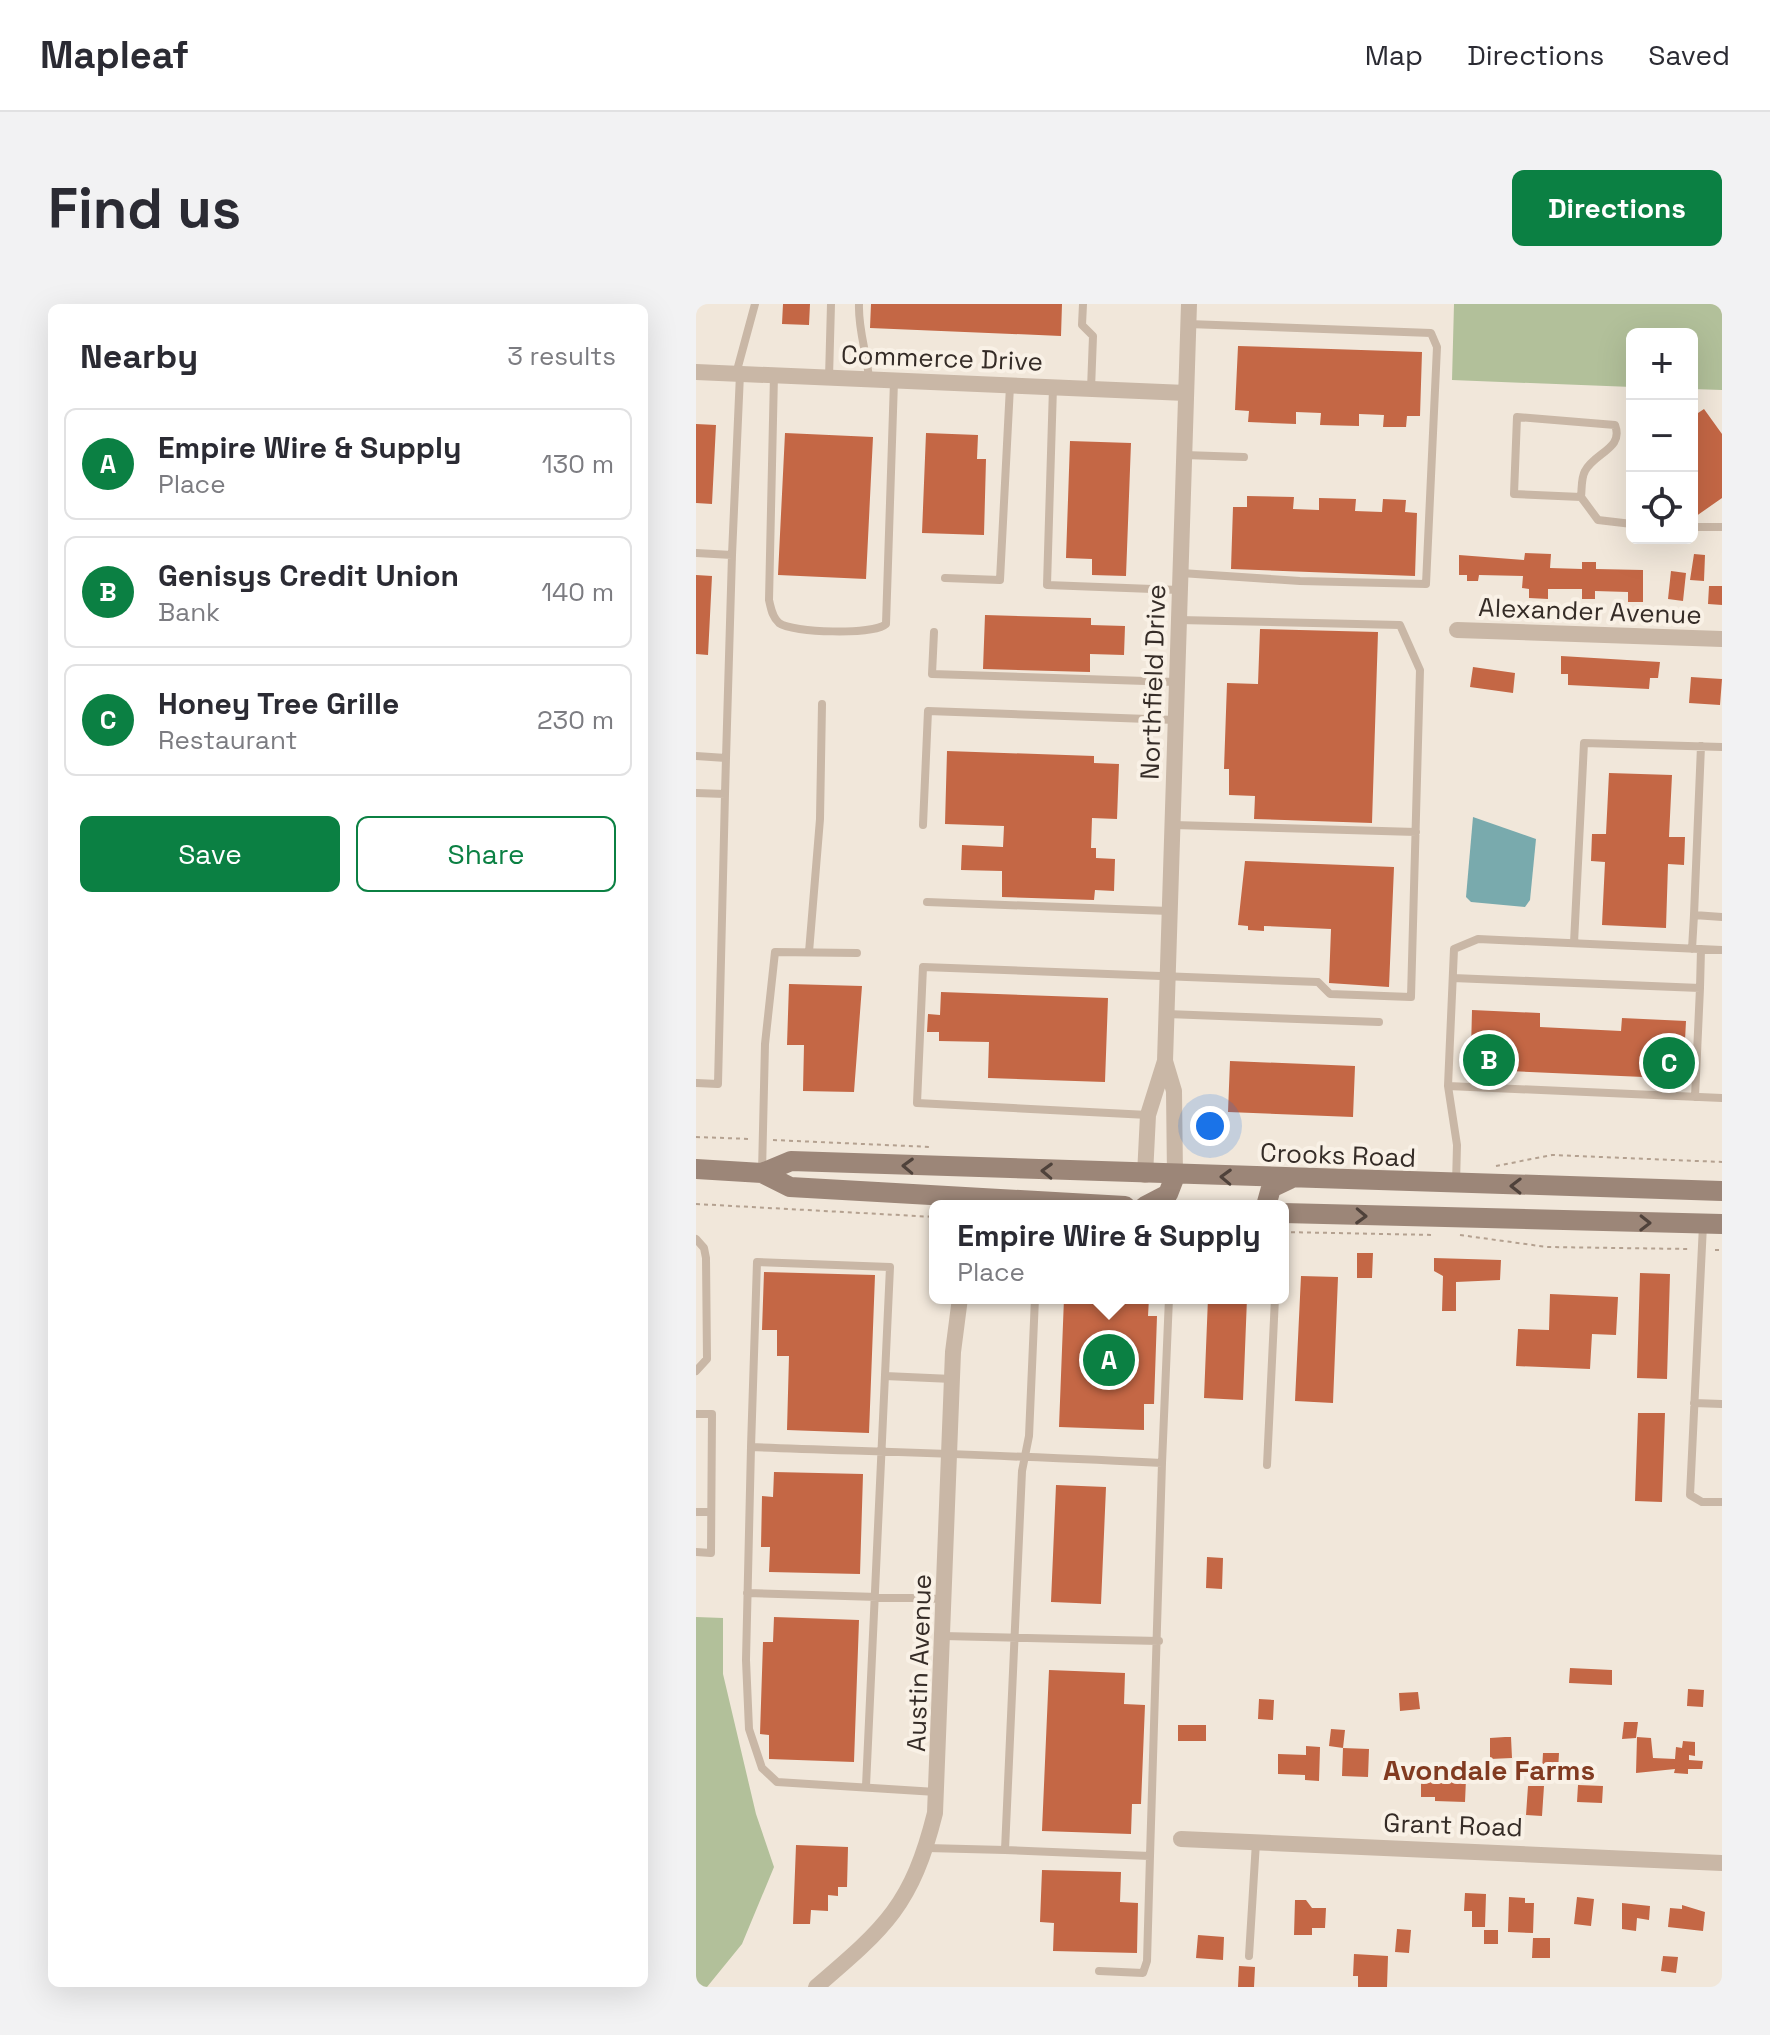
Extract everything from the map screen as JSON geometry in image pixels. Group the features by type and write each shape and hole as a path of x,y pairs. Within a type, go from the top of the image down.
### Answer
{"main road":[{"name":"Crooks Road","path":"762,1173 791,1161 1175,1176 1722,1191"},
{"name":"Crooks Road","path":"696,1169 762,1173 790,1187 930,1200"},
{"path":"952,1200 957,1180 986,1169"},
{"path":"1156,1200 1168,1194 1175,1176"},
{"path":"1268,1200 1271,1188 1290,1179"},
{"path":"1568,1221 1566,1213 1572,1198 1594,1188"},
{"path":"1289,1213 1712,1224"}],"street":[{"name":"Northfield Drive","path":"1145,1175 1148,1115 1165,1061 1189,304"},
{"name":"Commerce Drive","path":"696,372 1186,393"},
{"name":"Alexander Avenue","path":"1457,630 1722,639"},
{"name":"Northfield Drive","path":"1165,1061 1174,1091 1175,1176"},
{"name":"Austin Avenue","path":"816,1987 887,1921 908,1894 927,1848 938,1792 952,1379 959,1304"},
{"name":"Grant Road","path":"1181,1839 1722,1863"}],"lane":[{"path":"696,1083 718,1084 738,374 755,304"},
{"path":"829,378 831,304"},
{"path":"859,304 858,327 867,356 869,379"},
{"path":"1083,304 1082,325 1093,336 1091,389"},
{"path":"1053,387 1047,585 1180,581 1426,584 1437,347 1431,333 1188,324"},
{"path":"774,375 769,600 772,614 788,628 870,632 880,629 888,617 894,380"},
{"path":"945,578 1000,580 1010,385"},
{"path":"1581,497 1514,494 1517,417 1615,425 1618,433 1615,445 1592,460 1583,473 1581,497 1598,520 1626,523"},
{"path":"1184,455 1244,457"},
{"path":"1698,527 1722,527"},
{"path":"696,553 732,555"},
{"path":"1148,1115 917,1103 923,967 1168,979 1318,982 1330,994 1411,997 1420,670 1400,625 1179,620"},
{"path":"934,632 932,674 1177,682"},
{"path":"809,952 820,819 822,704"},
{"path":"923,825 928,711 1176,720"},
{"path":"1574,943 1584,743 1722,747"},
{"path":"1695,1097 1700,988 1694,915 1701,746"},
{"path":"696,756 726,758"},
{"path":"696,793 725,794"},
{"path":"1173,825 1416,832"},
{"path":"927,902 1170,911"},
{"path":"1694,915 1722,917"},
{"path":"1456,1184 1457,1145 1448,1086 1454,949 1478,939 1722,950"},
{"path":"762,1173 765,1044 775,952 857,953"},
{"path":"1453,978 1700,988"},
{"path":"1167,1014 1379,1022"},
{"path":"1448,1086 1722,1098"},
{"path":"1712,1224 1701,1249 1690,1495 1702,1502 1722,1502"},
{"path":"696,1239 704,1248 706,1258 707,1359 696,1371"},
{"path":"866,1786 890,1267 757,1262 747,1593 749,1729 762,1768 777,1782 938,1792"},
{"path":"1005,1850 1014,1637 1024,1456 1029,1436 1035,1304"},
{"path":"1099,1971 1143,1973 1147,1961 1169,1304"},
{"path":"1267,1465 1275,1304"},
{"path":"885,1376 952,1379"},
{"path":"1694,1403 1722,1404"},
{"path":"696,1414 712,1414 711,1553 696,1552"},
{"path":"751,1447 1162,1463"},
{"path":"696,1512 711,1512"},
{"path":"747,1593 944,1599"},
{"path":"943,1636 1159,1641"},
{"path":"1249,1956 1256,1842"},
{"path":"927,1848 1150,1856"}],"path":[{"path":"696,1137 930,1147"},
{"path":"1494,1166 1552,1155 1722,1162"},
{"path":"696,1204 929,1217"},
{"path":"1289,1232 1440,1235"},
{"path":"1456,1235 1547,1247 1722,1250"}],"green space":[{"path":"1454,304 1722,304 1722,390 1698,389 1698,328 1626,328 1626,387 1452,380"},
{"path":"696,1617 723,1618 723,1674 756,1814 774,1867 742,1944 707,1987 696,1987"}],"water":[{"path":"1473,817 1536,839 1530,900 1525,907 1471,902 1466,897"}],"building":[{"path":"783,304 810,304 809,325 782,324"},
{"path":"871,304 1062,304 1061,336 870,328"},
{"path":"1238,346 1422,352 1420,416 1407,416 1406,427 1383,427 1384,415 1359,414 1359,426 1320,425 1321,413 1296,412 1296,424 1248,422 1249,411 1235,410"},
{"path":"1704,409 1722,434 1722,498 1698,515 1698,472 1698,413"},
{"path":"696,424 716,425 712,504 696,503"},
{"path":"785,433 873,437 866,579 778,575"},
{"path":"926,433 978,435 977,459 986,459 984,535 922,533"},
{"path":"1070,441 1131,443 1126,576 1092,575 1092,559 1066,558"},
{"path":"1247,496 1294,497 1293,509 1319,510 1319,498 1356,499 1355,511 1382,512 1383,499 1406,500 1405,512 1417,513 1415,576 1231,569 1233,507 1247,507"},
{"path":"1525,553 1551,554 1550,568 1582,569 1582,562 1596,562 1596,569 1643,570 1643,602 1628,602 1628,592 1595,591 1595,599 1582,599 1582,589 1548,589 1548,599 1529,598 1529,589 1522,588 1523,576 1479,575 1478,581 1467,581 1467,575 1459,575 1459,555 1524,560"},
{"path":"1694,554 1705,555 1704,581 1690,580"},
{"path":"1671,571 1686,573 1683,601 1668,599"},
{"path":"696,575 712,576 708,655 696,654"},
{"path":"1709,586 1722,586 1722,605 1708,604"},
{"path":"985,615 1091,618 1091,625 1125,626 1124,655 1090,654 1090,672 983,669"},
{"path":"1260,629 1378,632 1372,823 1254,819 1255,796 1229,795 1229,769 1224,769 1227,683 1258,684"},
{"path":"1561,656 1660,662 1658,678 1650,678 1649,689 1568,685 1568,674 1561,674"},
{"path":"1473,667 1515,673 1513,693 1470,687"},
{"path":"1691,677 1722,679 1720,705 1689,703"},
{"path":"947,751 1094,756 1094,763 1119,764 1117,819 1092,818 1091,848 1096,848 1096,858 1115,859 1114,891 1095,890 1094,900 1002,897 1002,871 961,870 962,845 1003,847 1004,826 945,824"},
{"path":"1609,773 1672,775 1669,837 1685,837 1684,865 1668,864 1666,928 1602,925 1605,862 1591,861 1592,834 1606,834"},
{"path":"1245,861 1394,867 1389,987 1329,983 1331,929 1264,926 1264,931 1248,930 1248,926 1238,925"},
{"path":"789,984 862,986 854,1092 803,1091 804,1045 787,1045"},
{"path":"941,992 1108,998 1105,1082 988,1078 989,1042 939,1041 939,1032 927,1032 928,1014 940,1015"},
{"path":"1472,1010 1540,1013 1540,1027 1621,1031 1622,1018 1686,1021 1684,1060 1690,1060 1689,1079 1465,1069 1465,1049 1471,1050"},
{"path":"1230,1061 1355,1066 1353,1117 1228,1112"},
{"path":"1357,1253 1373,1253 1372,1278 1357,1278"},
{"path":"1434,1258 1501,1260 1500,1280 1456,1282 1456,1311 1442,1311 1443,1276 1434,1271"},
{"path":"764,1272 875,1275 869,1433 787,1430 789,1356 777,1356 777,1330 762,1330"},
{"path":"1640,1273 1670,1274 1667,1379 1637,1378"},
{"path":"1301,1276 1338,1277 1333,1403 1295,1401"},
{"path":"1550,1294 1618,1297 1616,1335 1592,1334 1590,1369 1516,1366 1518,1329 1549,1330"},
{"path":"1064,1304 1149,1304 1148,1316 1157,1316 1154,1404 1144,1404 1144,1430 1059,1427"},
{"path":"1208,1304 1247,1304 1243,1400 1204,1398"},
{"path":"1638,1413 1665,1413 1662,1502 1635,1501"},
{"path":"774,1472 863,1474 860,1574 769,1572 770,1547 761,1547 762,1496 773,1497"},
{"path":"1056,1485 1106,1487 1101,1604 1051,1602"},
{"path":"1207,1557 1223,1558 1222,1589 1206,1588"},
{"path":"774,1617 859,1620 854,1762 769,1759 769,1735 760,1734 763,1642 773,1642"},
{"path":"1570,1668 1612,1670 1612,1685 1569,1683"},
{"path":"1049,1670 1125,1673 1124,1704 1145,1705 1141,1804 1132,1804 1131,1834 1042,1831"},
{"path":"1688,1689 1704,1690 1703,1707 1687,1706"},
{"path":"1418,1692 1420,1709 1400,1711 1399,1693"},
{"path":"1259,1699 1274,1700 1273,1720 1258,1719"},
{"path":"1624,1722 1638,1722 1636,1738 1622,1739"},
{"path":"1178,1725 1206,1725 1206,1741 1178,1741"},
{"path":"1331,1729 1345,1730 1343,1748 1329,1746"},
{"path":"1511,1737 1512,1758 1490,1759 1490,1738"},
{"path":"1637,1737 1651,1738 1653,1758 1675,1759 1676,1747 1682,1748 1683,1741 1695,1742 1695,1756 1689,1755 1689,1760 1703,1761 1702,1769 1688,1769 1688,1774 1674,1773 1675,1769 1636,1773"},
{"path":"1306,1746 1320,1747 1319,1781 1305,1780 1305,1775 1278,1774 1278,1754 1306,1755"},
{"path":"1343,1748 1369,1749 1368,1777 1342,1776"},
{"path":"1543,1753 1559,1753 1558,1771 1542,1770"},
{"path":"1449,1779 1466,1779 1465,1802 1421,1797 1421,1782 1449,1783"},
{"path":"1578,1785 1603,1786 1602,1803 1577,1802"},
{"path":"1528,1786 1544,1786 1542,1816 1526,1815"},
{"path":"796,1845 848,1847 847,1887 838,1887 838,1896 828,1895 828,1911 811,1910 810,1924 793,1924"},
{"path":"1042,1870 1121,1872 1120,1902 1138,1903 1137,1953 1053,1951 1054,1923 1040,1922"},
{"path":"1465,1893 1486,1894 1485,1927 1472,1927 1472,1911 1464,1911"},
{"path":"1509,1897 1525,1898 1525,1903 1534,1903 1533,1933 1508,1932"},
{"path":"1577,1897 1594,1899 1591,1926 1574,1924"},
{"path":"1295,1900 1306,1900 1312,1908 1326,1908 1325,1928 1312,1928 1312,1935 1294,1935"},
{"path":"1622,1903 1650,1906 1649,1920 1637,1918 1636,1931 1622,1929"},
{"path":"1682,1905 1705,1912 1703,1931 1668,1927 1670,1908 1682,1909"},
{"path":"1397,1929 1411,1930 1409,1953 1395,1952"},
{"path":"1484,1930 1498,1930 1498,1944 1484,1944"},
{"path":"1198,1935 1224,1937 1223,1960 1196,1958"},
{"path":"1533,1938 1550,1938 1550,1958 1532,1958"},
{"path":"1354,1954 1388,1956 1387,1987 1358,1987 1358,1976 1353,1976"},
{"path":"1663,1956 1678,1957 1676,1973 1661,1971"},
{"path":"1239,1966 1255,1967 1254,1987 1238,1987"}],"place":[{"name":"Genisys Credit Union","path":"1489,1060"},
{"name":"Honey Tree Grille","path":"1669,1063"},
{"name":"Empire Wire & Supply","path":"1109,1360"}],"district":[{"name":"Avondale Farms","path":"1489,1770"}]}
